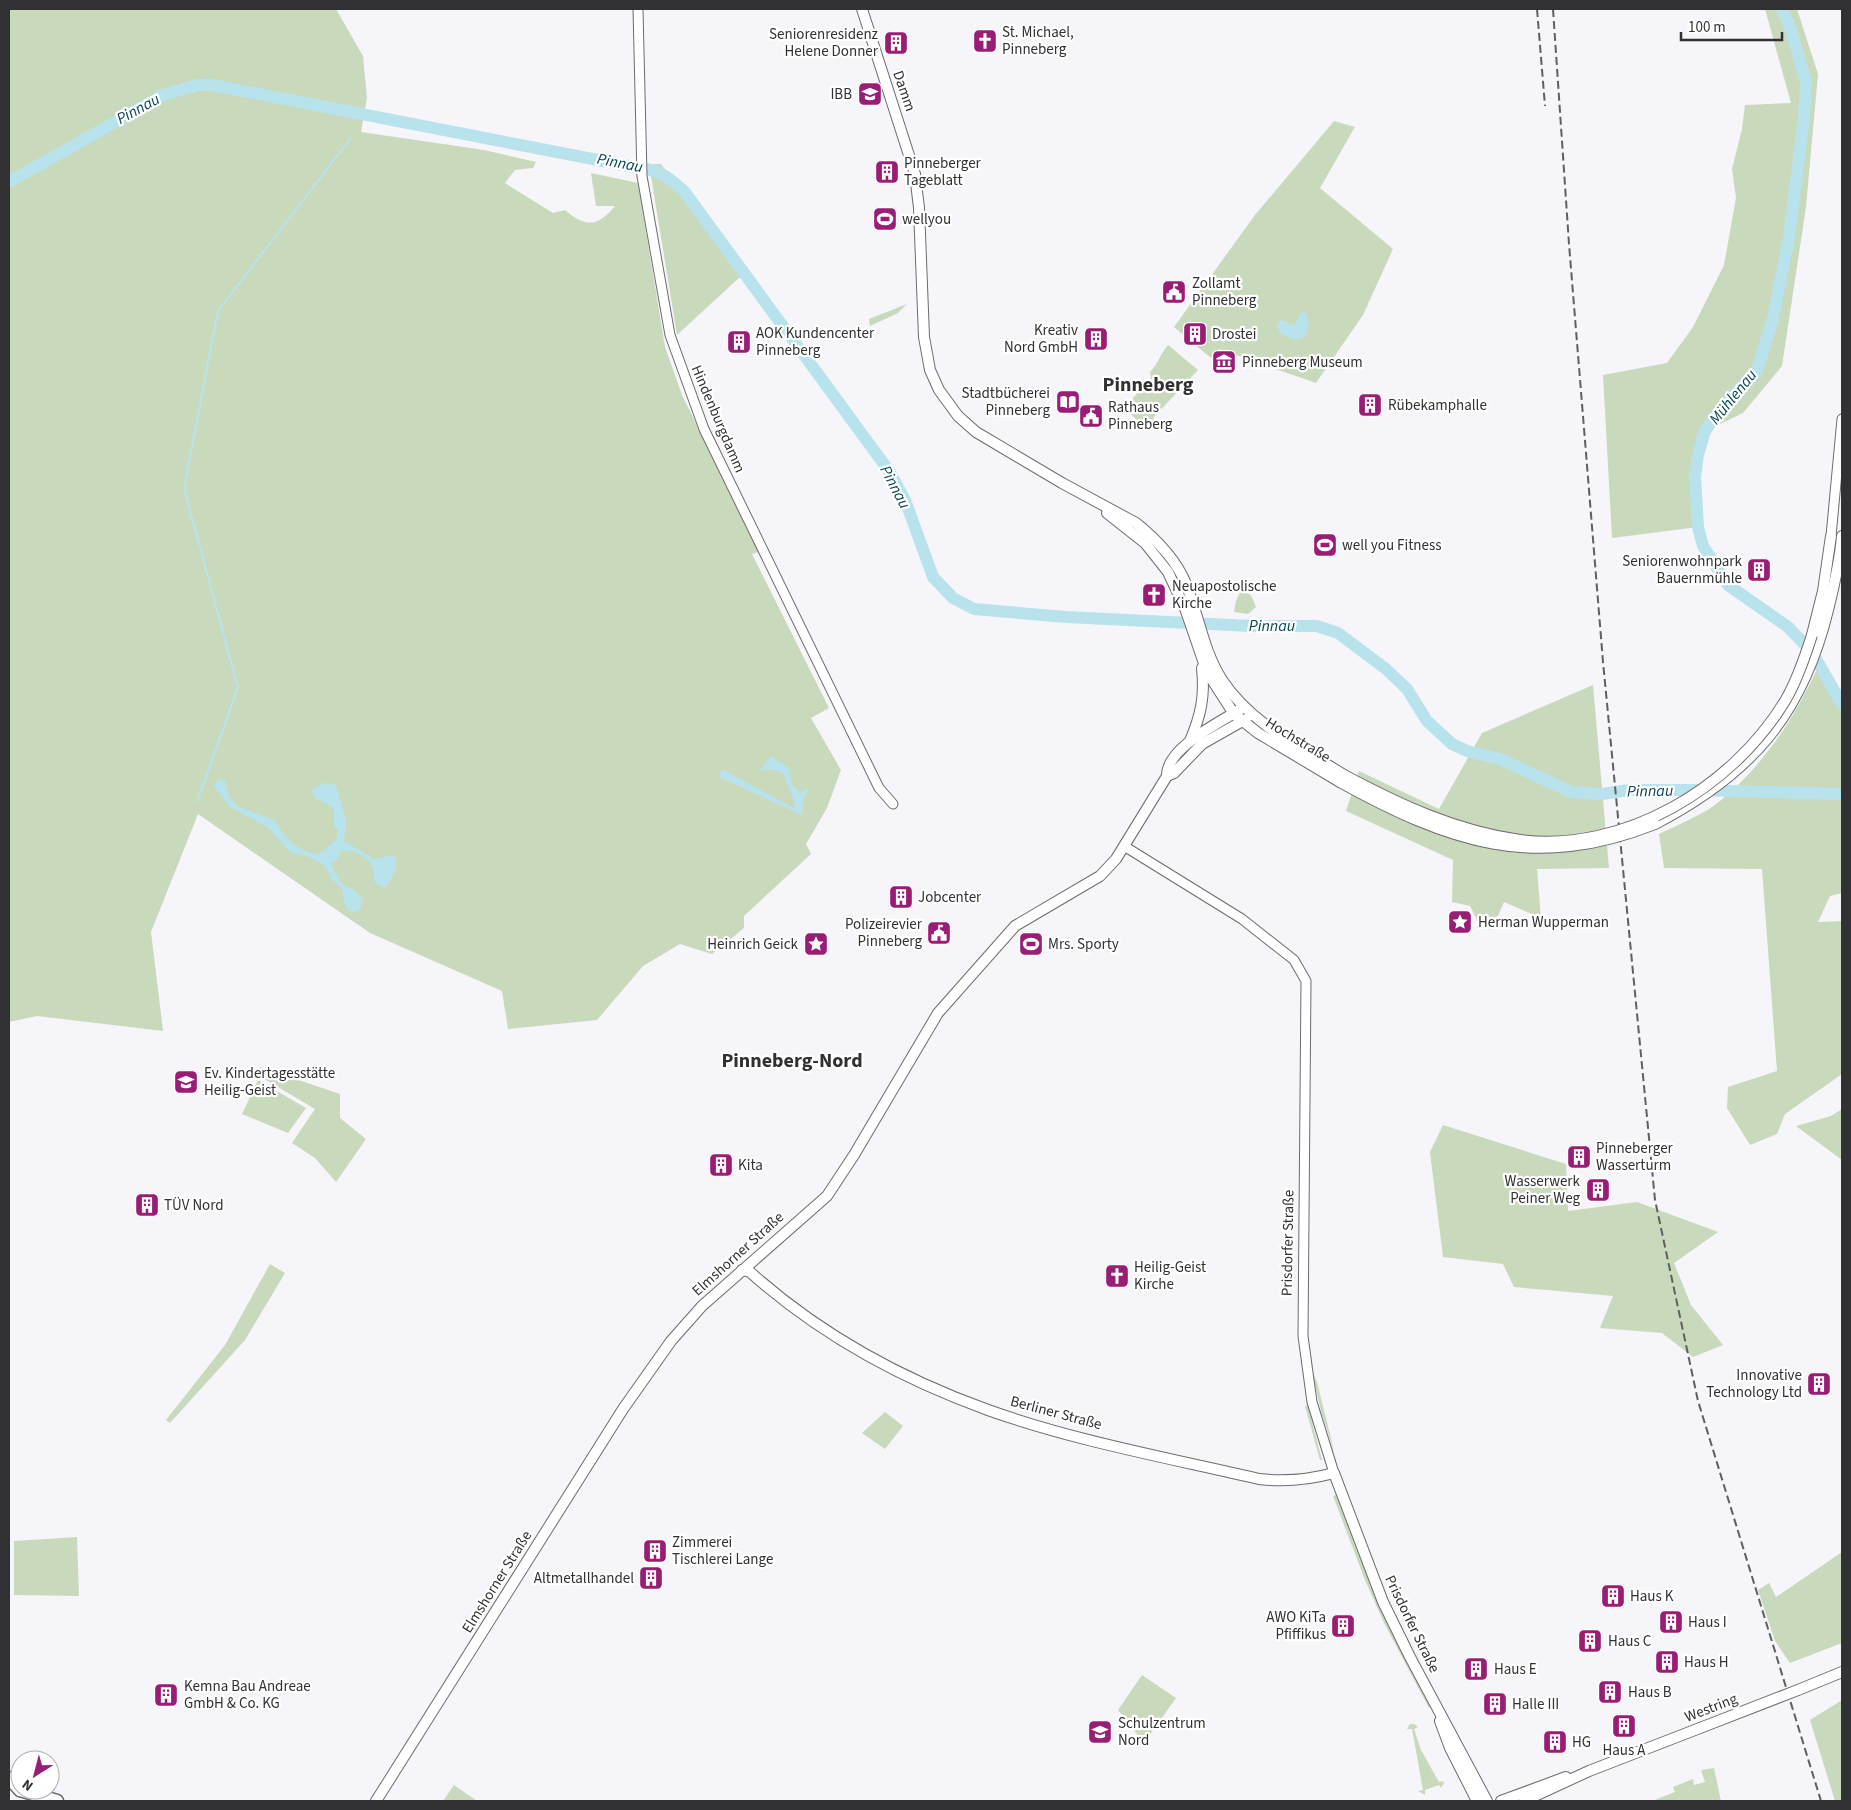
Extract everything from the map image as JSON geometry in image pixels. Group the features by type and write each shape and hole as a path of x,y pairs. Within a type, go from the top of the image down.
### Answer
{"main road":[{"name":"Damm","path":"862,9 886,87 913,164 917,183 924,337 930,370 939,390 958,416 976,432 1086,496"},
{"path":"1086,496 1136,523 1164,549 1182,577 1198,636 1201,659"},
{"path":"1086,496 1147,545 1168,572 1190,611"},
{"path":"1123,525 1128,522 1136,523"},
{"path":"1198,636 1221,679 1244,708 1342,779 1412,810 1481,833 1522,840 1580,838 1631,826 1675,806 1695,794 1728,769 1758,738 1785,700 1817,636 1842,541 1842,535 1831,536"},
{"path":"1831,536 1842,541"},
{"path":"1817,636 1831,536"},
{"path":"1168,572 1173,576 1182,577"},
{"name":"Hochstraße","path":"1201,659 1214,687 1242,722 1290,754 1342,779"},
{"name":"Elmshorner Straße","path":"1188,744 1202,708 1204,689 1201,659"},
{"name":"Elmshorner Straße","path":"376,1801 638,1386 690,1318 827,1196 938,1013 1006,934 1026,919 1100,876 1124,846 1167,776 1167,768 1188,744 1244,708"},
{"name":"Elmshorner Straße","path":"1167,776 1174,774 1202,744 1253,715"},
{"name":"Berliner Straße","path":"742,1270 750,1272 791,1307 857,1349 917,1380 987,1410 1034,1424 1259,1479 1284,1482 1306,1480 1334,1473"},
{"name":"Prisdorfer Straße","path":"1334,1473 1383,1602 1436,1708 1488,1801"},
{"name":"Westring","path":"1524,1801 1589,1771 1842,1672"},
{"name":"Prisdorfer Straße","path":"1436,1708 1444,1734 1477,1801"},
{"name":"Westring","path":"1501,1801 1553,1780 1589,1771"}],"street":[{"name":"Hindenburgdamm","path":"638,9 642,176 668,324 691,397 704,429 879,788 893,804"},
{"path":"1831,536 1842,436 1842,419"},
{"name":"Prisdorfer Straße","path":"1124,846 1242,919 1294,960 1306,981 1303,1336 1305,1367 1312,1402 1334,1473"}],"green space":[{"path":"9,9 336,9 363,56 367,98 361,132 484,150 536,162 533,168 515,170 505,183 553,213 565,210 572,216 585,222 597,221 609,213 615,206 596,206 591,173 638,183 665,347 682,395 759,552 752,554 829,708 811,718 841,770 827,808 806,844 811,854 744,916 744,928 712,954 680,944 643,966 597,1020 508,1029 502,991 370,933 198,814 151,932 163,1031 37,1016 9,1022"},
{"path":"1765,9 1797,9 1818,74 1806,207 1782,366 1743,413 1705,431 1698,473 1698,527 1612,538 1603,375 1667,363 1693,327 1724,265 1736,198 1732,169 1742,129 1745,105 1791,103"},
{"path":"1334,121 1355,127 1320,188 1393,249 1363,315 1316,383 1219,349 1211,358 1174,327 1255,215"},
{"path":"649,164 661,164 741,276 677,335"},
{"path":"907,304 898,313 870,326 869,319"},
{"path":"1168,345 1198,370 1153,418 1155,420 1147,429 1124,408 1151,378 1150,372"},
{"path":"1241,590 1251,595 1256,607 1248,614 1234,612"},
{"path":"1819,665 1842,704 1842,893 1830,896 1818,922 1842,921 1842,1074 1785,1114 1777,1134 1750,1145 1727,1108 1728,1087 1777,1071 1762,869 1664,868 1659,834 1714,806 1736,787 1777,739 1800,703"},
{"path":"1593,685 1609,868 1537,869 1541,918 1504,902 1492,930 1479,924 1470,906 1452,902 1453,860 1346,811 1359,771 1439,809 1482,733"},
{"path":"1456,915 1462,915 1467,920 1465,929 1456,931 1451,926 1451,920"},
{"path":"260,1067 340,1094 340,1118 366,1139 336,1182 315,1158 292,1143 315,1109 256,1074"},
{"path":"258,1080 306,1108 288,1133 242,1114"},
{"path":"1842,1109 1842,1160 1796,1126 1831,1116"},
{"path":"1443,1125 1566,1164 1568,1211 1637,1202 1718,1232 1674,1263 1691,1305 1723,1345 1693,1357 1662,1333 1600,1328 1613,1296 1514,1287 1503,1264 1443,1257 1430,1152"},
{"path":"270,1264 285,1273 245,1340 170,1423 166,1420 225,1345"},
{"path":"1311,1368 1317,1382 1335,1455 1321,1411"},
{"path":"1305,1406 1308,1406 1322,1460 1320,1460"},
{"path":"885,1412 903,1426 885,1449 862,1433"},
{"path":"1336,1495 1380,1603 1431,1707 1429,1708 1385,1625 1365,1580 1333,1496"},
{"path":"77,1537 79,1596 14,1595 14,1541"},
{"path":"1842,1552 1842,1643 1790,1663 1775,1641 1758,1590 1769,1583 1776,1597"},
{"path":"1142,1675 1176,1698 1144,1743 1118,1710"},
{"path":"1842,1700 1842,1801 1835,1801 1810,1720"},
{"path":"1410,1724 1418,1727 1414,1729 1421,1750 1439,1782 1443,1781 1444,1783 1441,1788 1439,1785 1425,1790 1425,1795 1418,1791 1423,1790 1412,1729 1407,1729"},
{"path":"1714,1768 1721,1801 1652,1801 1675,1792 1673,1787 1693,1779 1694,1785 1705,1782 1701,1770"},
{"path":"454,1785 477,1801 443,1801"}],"water":[{"path":"1305,311 1309,322 1305,337 1294,340 1280,333 1277,325 1281,320 1294,325 1300,314"},
{"path":"771,756 789,768 792,785 800,793 810,787 804,798 801,815 719,777 722,769 795,809 784,774 771,769 760,771"},
{"path":"219,779 225,781 229,797 238,807 275,820 292,843 311,853 319,854 337,839 338,830 334,826 334,808 314,797 312,790 322,783 336,785 346,821 344,841 374,859 392,855 395,857 396,868 386,887 378,885 374,881 372,866 365,858 350,851 341,852 337,860 331,863 334,871 344,886 355,890 362,899 361,909 354,912 349,911 345,905 342,888 331,879 331,875 323,865 309,857 290,852 268,827 230,807 214,786"}],"waterway":[{"name":"Mühlenau","path":"1782,9 1790,27 1806,82 1804,118 1789,238 1773,318 1757,371 1723,406 1705,431 1698,455 1695,477 1698,527 1703,546 1728,585 1788,627 1812,652 1842,704"},
{"name":"Pinnau","path":"9,182 163,95 197,85 212,85 656,171 672,180 684,191 889,471 905,500 933,577 953,598 974,609 1066,617 1251,626 1317,626 1338,633 1386,669 1407,689 1427,721 1452,744 1467,751 1500,759 1571,792 1602,794 1629,790 1694,790 1842,794"},
{"path":"197,802 238,688 184,488 218,311 351,138"}],"railway":[{"path":"1537,9 1545,106"},
{"path":"1553,9 1569,244 1603,662 1655,1200 1698,1401 1821,1801"}],"place":[{"name":"St. Michael, Pinneberg","path":"985,41"},
{"name":"Seniorenresidenz Helene Donner","path":"896,43"},
{"name":"IBB","path":"870,94"},
{"name":"Pinneberger Tageblatt","path":"887,172"},
{"name":"wellyou","path":"885,219"},
{"name":"Zollamt Pinneberg","path":"1174,292"},
{"name":"Drostei","path":"1195,334"},
{"name":"Kreativ Nord GmbH","path":"1096,339"},
{"name":"AOK Kundencenter Pinneberg","path":"739,342"},
{"name":"Pinneberg Museum","path":"1224,362"},
{"name":"Stadtbücherei Pinneberg","path":"1068,402"},
{"name":"Rübekamphalle","path":"1370,405"},
{"name":"Rathaus Pinneberg","path":"1091,416"},
{"name":"well you Fitness","path":"1325,545"},
{"name":"Seniorenwohnpark Bauernmühle","path":"1759,570"},
{"name":"Neuapostolische Kirche","path":"1154,595"},
{"name":"Jobcenter","path":"901,897"},
{"name":"Herman Wupperman","path":"1460,922"},
{"name":"Polizeirevier Pinneberg","path":"939,933"},
{"name":"Heinrich Geick","path":"816,944"},
{"name":"Mrs. Sporty","path":"1031,944"},
{"name":"Ev. Kindertagesstätte Heilig-Geist","path":"186,1082"},
{"name":"Pinneberger Wasserturm","path":"1579,1157"},
{"name":"Kita","path":"721,1165"},
{"name":"Wasserwerk Peiner Weg","path":"1598,1190"},
{"name":"TÜV Nord","path":"147,1205"},
{"name":"Heilig-Geist Kirche","path":"1117,1276"},
{"name":"Innovative Technology Ltd","path":"1819,1384"},
{"name":"Zimmerei Tischlerei Lange","path":"655,1551"},
{"name":"Altmetallhandel","path":"651,1578"},
{"name":"Haus K","path":"1613,1596"},
{"name":"Haus I","path":"1671,1622"},
{"name":"AWO KiTa Pfiffikus","path":"1343,1626"},
{"name":"Haus C","path":"1590,1641"},
{"name":"Haus H","path":"1667,1662"},
{"name":"Haus E","path":"1476,1669"},
{"name":"Haus B","path":"1610,1692"},
{"name":"Kemna Bau Andreae GmbH & Co. KG","path":"166,1695"},
{"name":"Halle III","path":"1495,1704"},
{"name":"Haus A","path":"1624,1726"},
{"name":"Schulzentrum Nord","path":"1100,1732"},
{"name":"HG","path":"1555,1742"}],"district":[{"name":"Pinneberg","path":"1148,385"},
{"name":"Pinneberg-Nord","path":"792,1061"}]}
